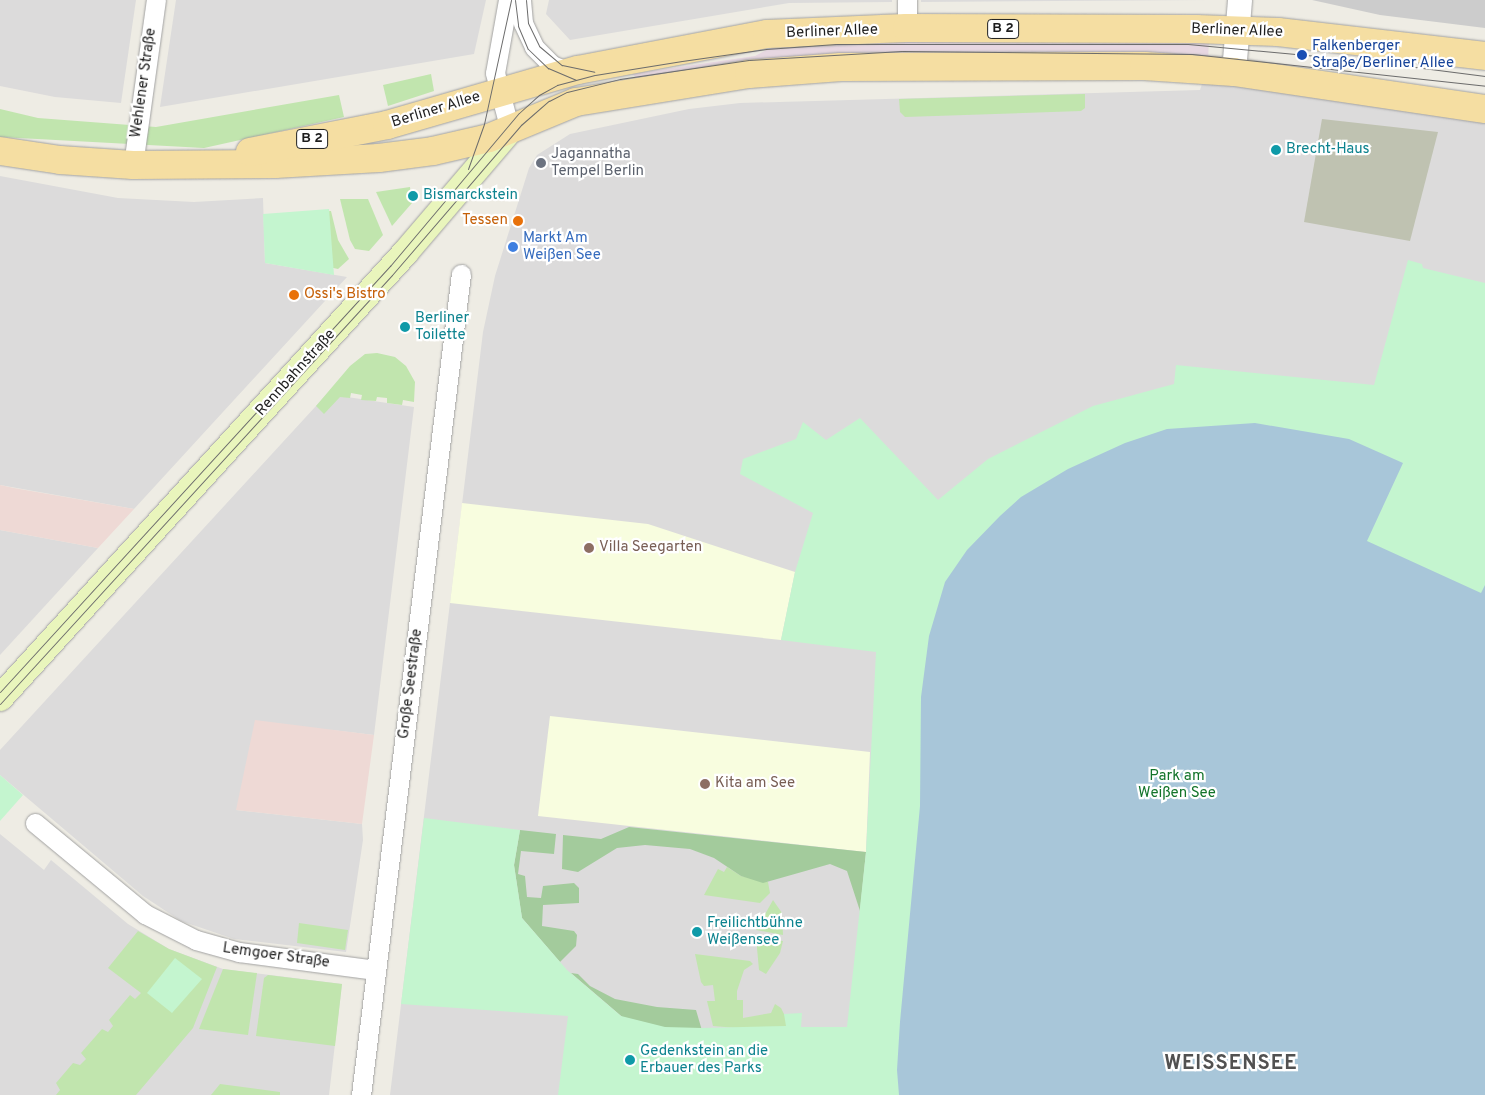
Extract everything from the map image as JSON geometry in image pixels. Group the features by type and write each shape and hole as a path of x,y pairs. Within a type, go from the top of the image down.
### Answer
{"main road":[{"name":"Berliner Allee","path":"193,163 387,125 499,91 570,72 767,34 907,28 1278,32 1485,56"},
{"name":"Rennbahnstraße","path":"0,698 411,247 510,130 558,85 583,71 604,65"},
{"name":"Berliner Allee","path":"0,151 60,160 132,165 193,163 275,164 379,158 446,148 510,130 549,111 576,102 749,74 892,66 1144,66 1234,72 1485,109"}],"street":[{"name":"Wehlener Straße","path":"132,165 156,0"},
{"path":"508,0 496,56 499,91 510,130"},
{"path":"520,0 522,23 534,48 552,65 570,72"},
{"path":"907,0 907,28"},
{"path":"1234,72 1240,0"},
{"name":"Große Seestraße","path":"360,1095 461,274"},
{"name":"Lemgoer Straße","path":"35,823 145,914 196,940 239,952 376,970"}],"shaded area":[{"path":"0,0 136,0 121,103 55,97 0,86"},
{"path":"176,0 486,0 474,54 160,107"},
{"path":"549,0 892,0 892,2 789,3 570,40 546,14"},
{"path":"921,0 1208,0 921,2"},
{"path":"1312,0 1485,0 1485,28 1380,15"},
{"path":"1209,39 1208,61 638,79 632,74 755,56 776,45 826,41"},
{"path":"1204,78 1397,110 1485,121 1485,1095 390,1095 483,332 495,276 529,168 537,155 570,134 689,109 740,103 1200,90"},
{"path":"1322,119 1438,132 1410,241 1304,222"},
{"path":"0,176 118,198 194,202 263,198 265,263 347,277 134,509 0,485"},
{"path":"327,394 414,407 374,735 332,730 236,810 362,824 363,840 346,952 234,939 181,921 143,896 0,775 0,750"},
{"path":"0,485 134,509 98,548 0,530"},
{"name":"Villa Seegarten","path":"462,503 648,524 795,572 781,640 450,603"},
{"path":"0,530 98,548 0,655"},
{"name":"Kita am See","path":"550,716 870,752 866,852 538,816"},
{"path":"255,720 374,735 362,824 236,810"},
{"path":"0,834 44,870 51,860 128,924 169,949 223,969 342,984 329,1095 0,1095"}],"green space":[{"path":"431,74 434,91 388,106 383,85"},
{"path":"1085,94 1085,108 1081,111 905,117 900,112 899,99"},
{"path":"339,95 344,117 204,148 0,137 0,109 38,118 156,127"},
{"path":"410,187 412,203 392,226 376,192"},
{"path":"340,199 368,199 383,235 369,251 355,249 350,240"},
{"path":"329,209 334,275 265,263 263,214"},
{"path":"331,211 338,240 349,259 338,269 315,264 280,214"},
{"name":"Park am Weißen See","path":"1408,260 1422,264 1423,268 1485,283 1485,1095 558,1095 568,1016 401,1004 424,818 520,830 514,865 522,918 567,970 621,1016 665,1027 702,1028 786,1026 784,1014 802,1013 801,1027 847,1027 866,852 876,652 781,640 795,572 813,513 740,474 743,459 796,439 803,422 826,440 860,418 938,500 988,459 1093,406 1174,384 1176,365 1374,385"},
{"path":"377,353 395,357 406,366 415,382 414,402 403,400 402,405 387,403 387,398 377,397 376,401 361,400 362,395 351,393 350,398 340,397 324,414 316,406 350,366 365,354"},
{"path":"0,775 23,795 0,821"},
{"path":"629,827 866,852 860,911 847,871 830,864 763,883 741,876 714,858 690,849 645,845 617,848 578,872 562,869 563,835 601,839"},
{"path":"520,830 556,834 554,854 521,851 518,874 525,876 527,897 541,898 543,886 574,883 579,888 579,903 543,905 542,926 574,931 577,935 576,946 560,962 522,918 514,865"},
{"path":"727,867 741,876 768,882 770,893 760,903 704,895 718,869 724,872"},
{"path":"773,900 782,913 783,935 756,930"},
{"path":"299,923 348,930 345,950 297,943"},
{"path":"138,931 169,949 217,967 193,1028 136,1095 56,1095 60,1090 56,1083 73,1063 80,1065 86,1059 81,1053 102,1029 108,1032 113,1026 109,1020 130,995 135,999 141,993 108,968"},
{"path":"756,937 783,941 780,953 766,974 759,970"},
{"path":"695,954 750,961 753,964 744,970 737,991 737,1000 743,1000 743,1018 771,1013 775,1004 781,1008 787,1020 787,1032 713,1026 707,1001 715,1001 713,985 704,986 701,982"},
{"path":"175,958 202,979 172,1013 147,993"},
{"path":"223,969 257,973 248,1035 199,1029"},
{"path":"571,973 578,974 590,986 615,999 657,1007 696,1010 703,1034 662,1051"},
{"path":"268,975 342,984 335,1046 256,1036 264,978"},
{"path":"220,1084 280,1092 280,1095 211,1095"}],"water":[{"name":"Park am Weißen See","path":"1255,423 1349,439 1403,463 1367,541 1481,593 1485,585 1485,1095 899,1095 897,1070 900,1022 920,806 921,697 929,636 945,582 967,550 1000,516 1021,497 1068,469 1125,443 1167,429"}],"tram line":[{"path":"468,169 484,124 511,0"},
{"path":"515,0 518,26 528,49 548,68 576,80"},
{"path":"526,0 528,23 539,46 562,65 594,72"},
{"path":"0,692 390,266 519,113 539,95 557,85 595,75 682,61 766,49 836,44 1188,44 1360,60 1485,76"},
{"path":"0,704 392,275 521,125 549,101 567,92 620,79 749,60 902,51 1192,54 1485,86"}],"place":[{"name":"Falkenberger Straße/Berliner Allee","path":"1302,55"},
{"name":"Brecht-Haus","path":"1276,150"},
{"name":"Jagannatha Tempel Berlin","path":"541,163"},
{"name":"Bismarckstein","path":"413,196"},
{"name":"Tessen","path":"518,221"},
{"name":"Markt Am Weißen See","path":"513,247"},
{"name":"Ossi's Bistro","path":"294,295"},
{"name":"Berliner Toilette","path":"405,327"},
{"name":"Villa Seegarten","path":"589,548"},
{"name":"Kita am See","path":"705,784"},
{"name":"Freilichtbühne Weißensee","path":"697,932"},
{"name":"Gedenkstein an die Erbauer des Parks","path":"630,1060"}],"district":[{"name":"WEISSENSEE","path":"1231,1064"}]}
